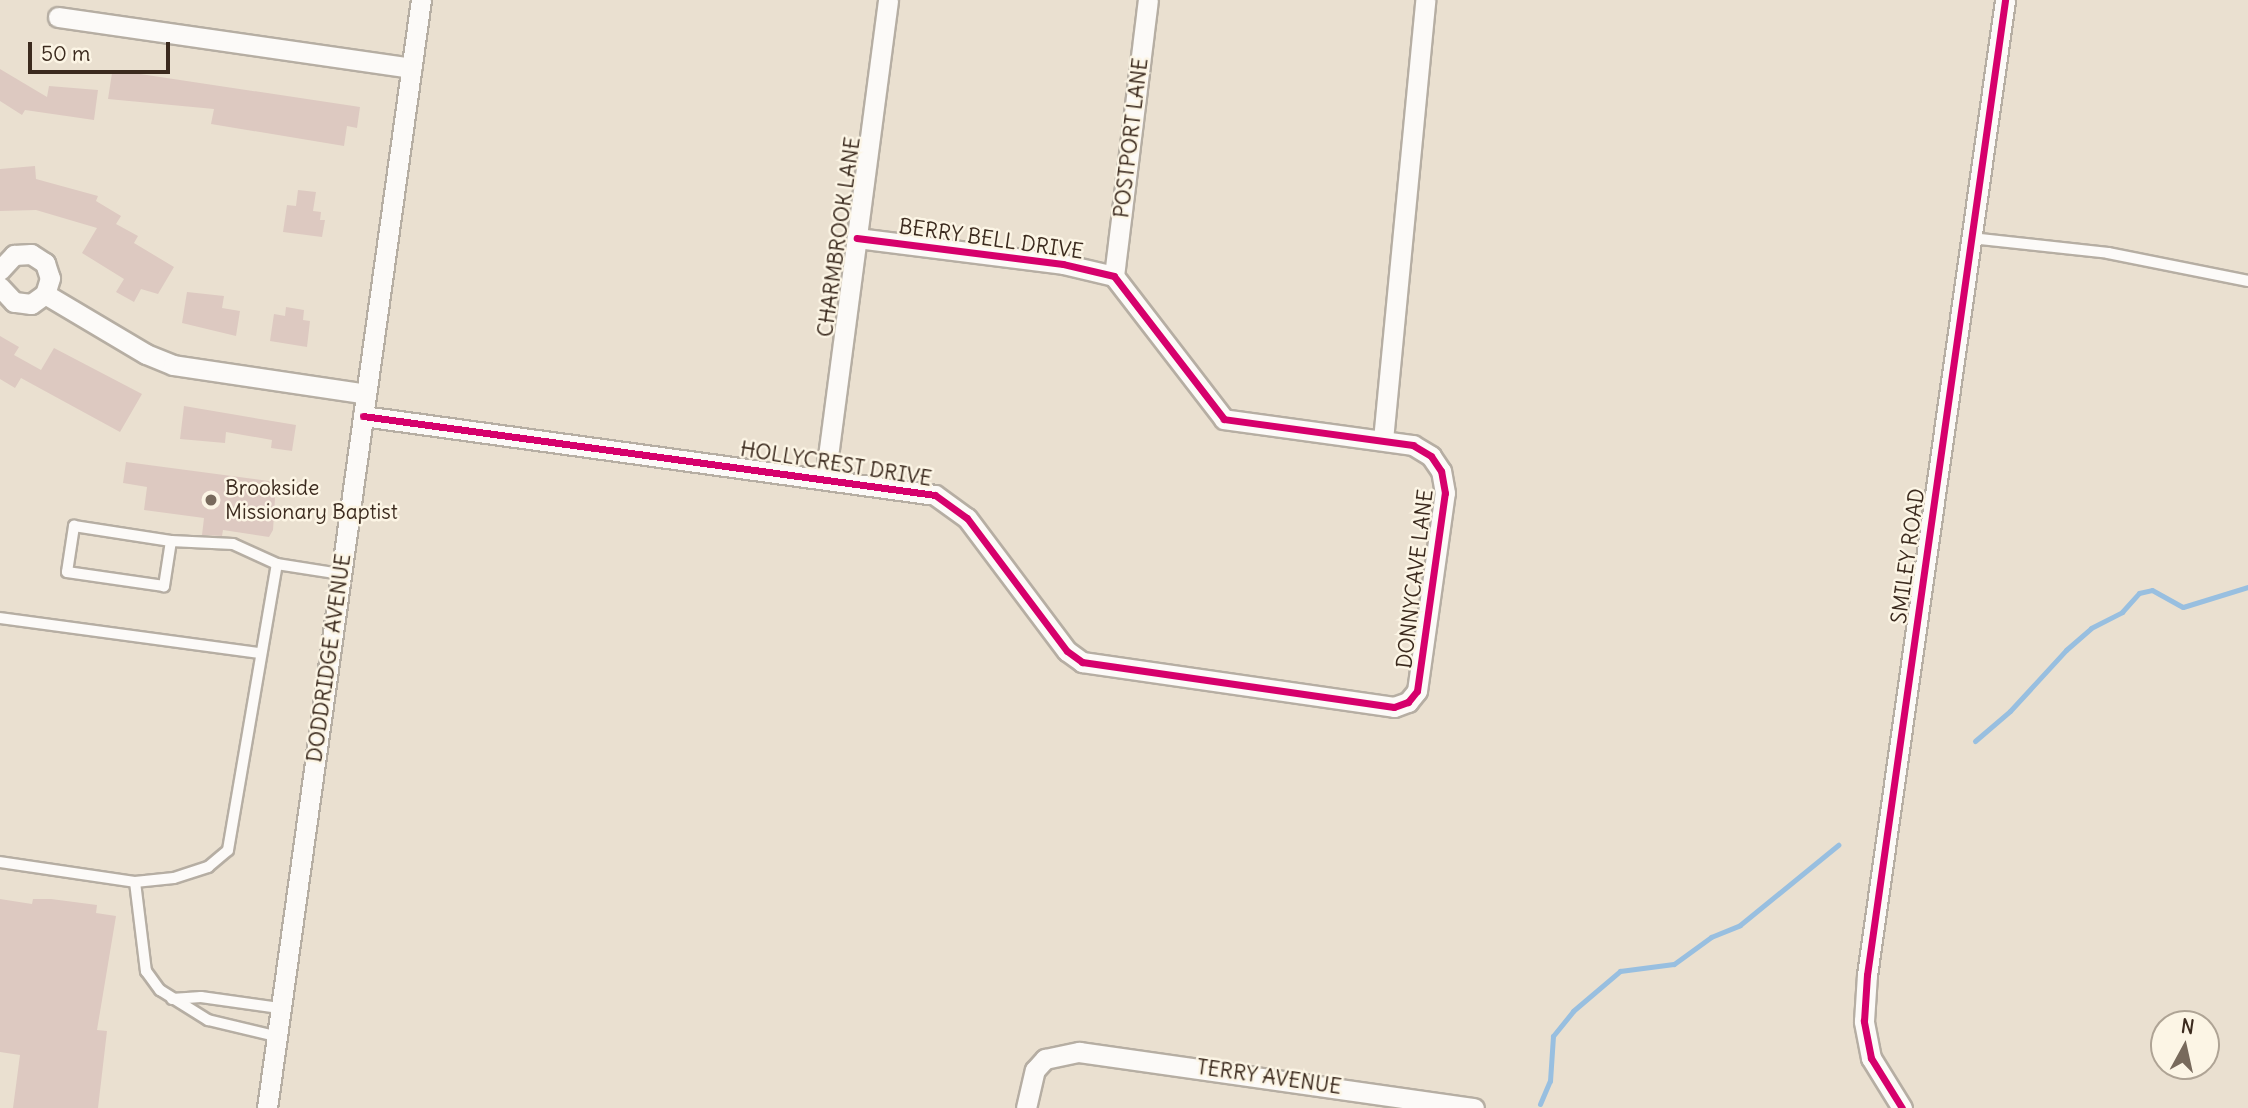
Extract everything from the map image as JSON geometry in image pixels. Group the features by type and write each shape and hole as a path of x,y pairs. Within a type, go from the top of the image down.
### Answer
{"street":[{"name":"DODDRIDGE AVENUE","path":"267,1108 421,0"},
{"name":"CHARMBROOK LANE","path":"825,479 888,0"},
{"name":"POSTPORT LANE","path":"1114,276 1148,0"},
{"path":"1114,276 1224,419 1383,440 1426,0"},
{"name":"SMILEY ROAD","path":"1900,1106 1871,1058 1864,1021 1867,975 2005,0"},
{"path":"58,17 411,68"},
{"name":"BERRY BELL DRIVE","path":"857,238 1063,264 1114,276"},
{"path":"0,270 14,255 39,257 49,270 45,294"},
{"path":"0,287 6,298 22,304 45,294"},
{"path":"45,294 146,354 173,365 366,394"},
{"name":"HOLLYCREST DRIVE","path":"363,416 916,491 953,504 1067,651 1082,662 1394,707"},
{"name":"DONNYCAVE LANE","path":"1383,440 1413,445 1431,456 1441,471 1446,493 1420,680 1408,702 1394,707"},
{"name":"TERRY AVENUE","path":"1026,1108 1035,1070 1045,1059 1060,1053 1105,1054 1474,1108"}],"lane":[{"path":"1971,237 2108,253 2248,281"},
{"path":"172,541 164,586 67,572 74,526 172,541 233,544 277,564 341,574"},
{"path":"0,862 135,882 174,878 208,867 228,850 258,653 277,564"},
{"path":"0,618 258,653"},
{"path":"135,882 146,971 160,990 208,1020 275,1036"},
{"path":"172,999 201,998 279,1008"}],"building":[{"path":"0,69 47,97 49,86 98,90 94,120 25,110 22,115 0,101"},
{"path":"127,72 360,107 357,128 347,126 344,146 211,124 214,109 108,99 112,73"},
{"path":"35,166 36,179 98,196 96,201 121,216 116,224 138,236 134,243 174,267 158,294 141,289 134,302 116,292 124,279 82,253 97,228 36,210 0,211 0,169"},
{"path":"298,190 316,192 313,211 321,212 320,220 325,220 322,237 283,232 287,205 296,206"},
{"path":"187,292 224,296 222,308 240,311 236,336 182,323"},
{"path":"286,307 304,310 303,320 310,321 307,347 270,341 274,314 285,316"},
{"path":"0,336 19,347 14,355 41,370 54,348 142,394 120,432 21,378 15,388 0,379"},
{"path":"184,406 296,425 292,451 271,448 272,440 226,432 225,443 180,439"},
{"name":"Brookside Missionary Baptist","path":"126,462 276,482 273,530 269,537 223,530 222,536 202,535 204,518 144,510 147,487 123,483"},
{"path":"0,899 32,904 33,899 51,899 97,905 96,913 116,916 97,1030 107,1031 98,1108 13,1108 20,1055 0,1052"}],"waterway":[{"path":"1975,741 2010,711 2066,650 2091,628 2122,612 2139,593 2152,590 2183,607 2248,587"},
{"path":"1540,1104 1550,1081 1553,1036 1573,1011 1620,971 1674,964 1711,937 1740,925 1838,845"}],"cycle path":[{"path":"1902,1108 1871,1058 1864,1021 1867,975 2005,0"},
{"path":"363,416 935,495 967,518 1067,651 1082,662 1394,707 1408,702 1417,691 1445,493 1441,471 1431,456 1413,445 1224,419 1114,276 1063,264 857,238"}],"place":[{"name":"Brookside Missionary Baptist","path":"211,500"}]}
